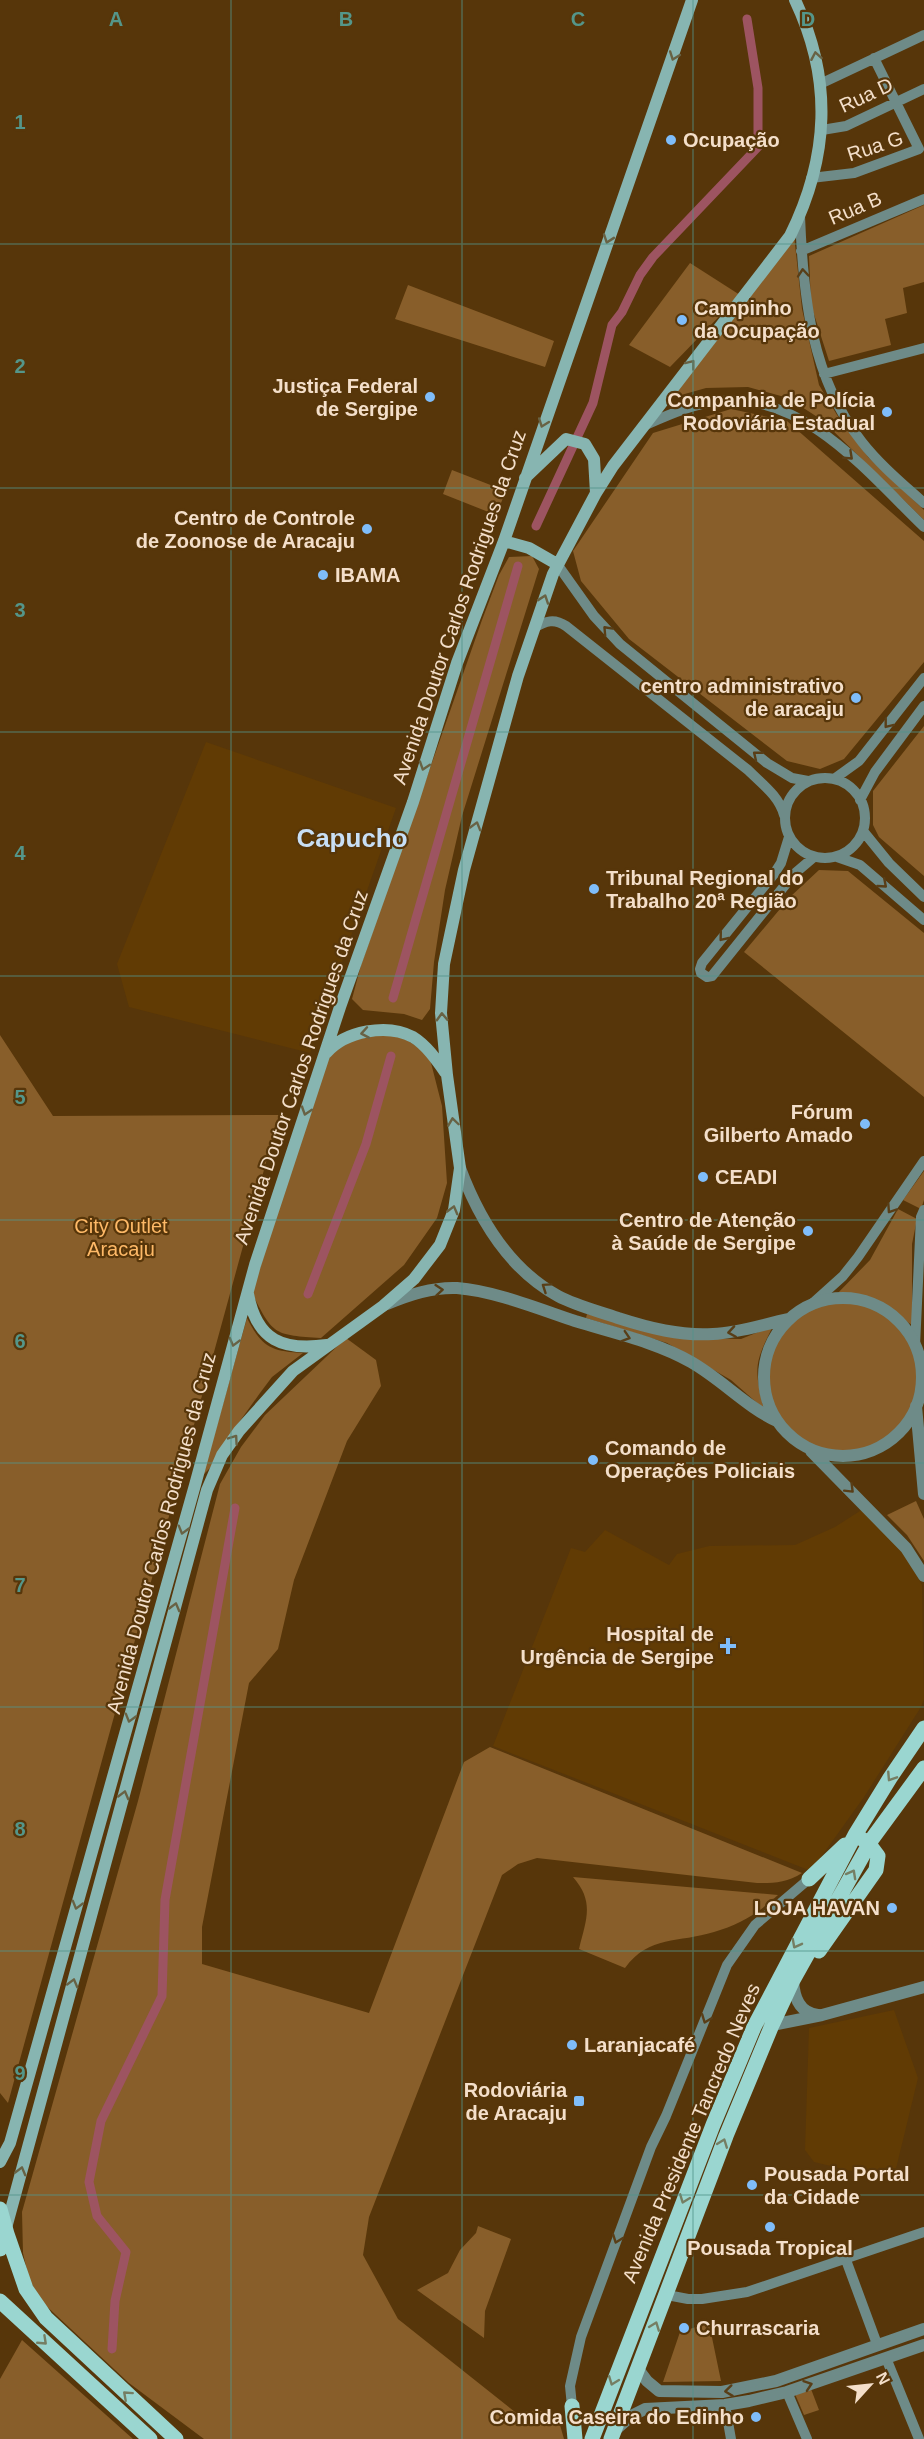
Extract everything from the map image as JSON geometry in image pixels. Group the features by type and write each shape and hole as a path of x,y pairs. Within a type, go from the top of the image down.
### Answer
{"main road":[{"path":"383,1306 414,1279 440,1245 454,1210 460,1168 441,1013 444,964 464,870 534,628 557,564 596,493 643,426 790,236 800,216 822,130 820,84 813,41 795,0"},
{"name":"Avenida Doutor Carlos Rodrigues da Cruz","path":"0,2162 10,2143 248,1290 457,663 504,541 523,481 693,2"},
{"path":"523,481 557,445 566,439 585,444 594,459 596,493"},
{"path":"504,541 529,548 557,564"},
{"path":"325,1056 334,1044 350,1036 378,1031 399,1032 421,1043 447,1075"},
{"path":"248,1290 251,1310 260,1326 272,1339 283,1345 297,1347 328,1345"},
{"name":"Avenida Doutor Carlos Rodrigues da Cruz","path":"6,2231 207,1490 222,1455 239,1431 293,1371 383,1306"},
{"name":"Avenida Presidente Tancredo Neves","path":"592,2439 713,2125 754,2027 855,1836 924,1728"},
{"path":"808,1880 855,1836 869,1844 897,1801 924,1768"},
{"name":"Avenida Presidente Tancredo Neves","path":"612,2436 726,2136 772,2025 793,1980 810,1964 876,1870 879,1862 878,1856 869,1844"},
{"path":"0,2209 22,2280 36,2306 84,2355 175,2437"},
{"path":"0,2248 6,2231"},
{"path":"0,2301 150,2439"},
{"path":"572,2406 575,2439"}],"street":[{"path":"820,84 924,35"},
{"name":"Rua G","path":"811,178 854,173 919,150 874,58"},
{"name":"Rua D","path":"822,130 846,126 924,89"},
{"name":"Rua B","path":"801,251 924,199"},
{"path":"800,216 806,301 814,341 824,374 848,423 861,441 875,458 924,503"},
{"path":"824,374 924,348"},
{"path":"643,426 677,411 722,401 751,402 791,413 833,441 924,527"},
{"path":"557,564 594,616 620,644 767,763 792,778 808,781"},
{"path":"534,628 551,621 566,626 748,770 781,804 789,837 795,846 814,857 837,856 848,851 857,842 863,831 865,820 860,800 854,791 834,779 821,778 808,781 796,789 788,801 784,815"},
{"path":"834,779 859,761 924,678"},
{"path":"860,800 875,772 924,706"},
{"path":"863,831 889,863 924,897"},
{"path":"789,837 781,863 774,874 702,963 700,969 703,975 712,976 794,874 814,857"},
{"path":"837,856 860,865 924,920"},
{"path":"924,1161 843,1276 813,1303 789,1319 776,1334 765,1363 764,1381 766,1396 778,1422 790,1436 808,1448 906,1548 924,1576"},
{"path":"460,1168 472,1201 488,1229 518,1266 558,1295 580,1306 654,1329 686,1334 730,1332 789,1319"},
{"path":"808,1448 827,1454 849,1456 867,1452 884,1444 904,1427 916,1406 921,1384 921,1372 915,1346 917,1272 921,1216 924,1210"},
{"path":"383,1306 430,1290 457,1288 530,1306 677,1354 778,1422"},
{"path":"813,1303 842,1298 870,1303 899,1322 915,1346"},
{"path":"577,1321 580,1306"},
{"path":"916,1406 924,1494"},
{"path":"572,2406 570,2386 581,2337 651,2147 666,2116 727,1965 755,1925 808,1880"},
{"path":"793,1980 794,1992 805,2012 822,2015"},
{"path":"772,2025 822,2015 924,1988"},
{"path":"667,2295 702,2299 747,2292 924,2232"},
{"path":"846,2260 877,2344"},
{"path":"639,2368 647,2381 659,2391 722,2392 776,2381 924,2329"},
{"path":"612,2436 631,2416 645,2409 725,2405 787,2392 924,2345"},
{"path":"886,2358 919,2439"},
{"path":"787,2392 807,2439"},
{"path":"725,2405 731,2439"}],"shaded area":[{"path":"206,742 396,808 310,1053 129,1007 117,964"},
{"name":"Hospital de Urgência de Sergipe","path":"863,1509 903,1551 922,1585 924,1699 864,1797 811,1871 493,1746 571,1548 585,1552 605,1530 669,1565 677,1554 709,1546 795,1545 835,1527"},
{"path":"894,2010 918,2078 893,2181 814,2162 805,2150 809,2028"}],"green space":[{"path":"924,205 924,282 903,288 907,313 885,319 891,345 829,361 811,305 809,256"},
{"path":"794,235 802,309 819,385 837,415 868,457 924,510 924,520 822,420 788,398 748,387 706,388 667,399"},
{"name":"Campinho da Ocupação","path":"690,263 740,295 670,367 629,345"},
{"path":"408,285 554,341 545,367 395,319"},
{"path":"731,409 787,421 924,541 924,662 844,759 820,769 787,761 629,639 581,581 573,551 653,433"},
{"path":"452,470 506,491 496,515 443,494"},
{"path":"532,556 539,569 462,816 445,890 434,962 430,1009 422,1020 404,1014 363,1010 352,999 361,965 482,620 499,575 509,557"},
{"path":"924,726 924,876 879,837 873,825 873,791"},
{"path":"819,870 848,871 924,933 924,1097 744,952 790,897"},
{"path":"391,1029 429,1055 442,1106 447,1183 437,1218 404,1265 321,1338 284,1334 271,1325 252,1293 327,1054 359,1032"},
{"name":"City Outlet Aracaju","path":"0,1035 53,1116 279,1115 8,2103 0,2093"},
{"path":"924,1171 924,1200 921,1209 903,1200"},
{"path":"898,1209 917,1219 912,1244 912,1325 868,1296 835,1296 870,1260"},
{"path":"842,1299 857,1300 872,1305 886,1312 897,1322 907,1333 914,1347 919,1362 919,1392 914,1407 907,1421 897,1432 886,1442 872,1449 857,1454 842,1455 827,1454 812,1449 798,1442 787,1432 777,1421 770,1407 765,1392 764,1377 765,1362 770,1347 777,1333 787,1322 798,1312 812,1305 827,1300"},
{"path":"587,1314 688,1338 741,1339 773,1326 759,1358 757,1375 764,1409 731,1380 667,1343 586,1318"},
{"path":"247,1318 257,1335 268,1346 282,1351 303,1353 272,1377 203,1475"},
{"path":"346,1338 376,1360 381,1386 347,1441 294,1580 278,1649 249,1683 202,1927 202,1964 369,2013 464,1762 490,1747 802,1873 786,1881 757,1883 537,1858 518,1864 502,1875 369,2217 363,2255 398,2319 515,2412 549,2411 560,2425 564,2439 204,2439 129,2383 42,2302 29,2279 23,2253 22,2212 138,1801 220,1484 241,1447 265,1415"},
{"path":"916,1501 924,1519 924,1561 907,1535 887,1515"},
{"path":"573,1877 778,1895 756,1913 723,1929 654,1945 634,1957 625,1968 579,1949 587,1912 584,1895"},
{"path":"478,2226 511,2239 485,2311 484,2338 417,2290 448,2273 460,2250 476,2233"},
{"path":"709,2323 721,2381 663,2382 680,2332"},
{"path":"22,2340 133,2439 0,2439 0,2379"},
{"path":"811,2389 819,2410 804,2415 795,2394"}],"waterway":[{"path":"536,526 593,403 612,325 622,312 640,275 653,257 758,147 758,88 747,19"},
{"path":"393,998 518,566"},
{"path":"308,1294 366,1144 391,1056"},
{"path":"112,2349 115,2301 126,2252 97,2216 89,2182 101,2121 162,1996 165,1900 235,1508"}],"place":[{"name":"Ocupação","path":"671,140"},
{"name":"Campinho da Ocupação","path":"682,320"},
{"name":"Justiça Federal de Sergipe","path":"430,397"},
{"name":"Companhia de Polícia Rodoviária Estadual","path":"887,412"},
{"name":"Centro de Controle de Zoonose de Aracaju","path":"367,529"},
{"name":"IBAMA","path":"323,575"},
{"name":"centro administrativo de aracaju","path":"856,698"},
{"name":"Tribunal Regional do Trabalho 20ª Região","path":"594,889"},
{"name":"Fórum Gilberto Amado","path":"865,1124"},
{"name":"CEADI","path":"703,1177"},
{"name":"Centro de Atenção à Saúde de Sergipe","path":"808,1231"},
{"name":"Comando de Operações Policiais","path":"593,1460"},
{"name":"Hospital de Urgência de Sergipe","path":"728,1646"},
{"name":"LOJA HAVAN","path":"892,1908"},
{"name":"Laranjacafé","path":"572,2045"},
{"name":"Rodoviária de Aracaju","path":"579,2101"},
{"name":"Pousada Portal da Cidade","path":"752,2185"},
{"name":"Pousada Tropical","path":"770,2227"},
{"name":"Churrascaria","path":"684,2328"},
{"name":"Comida Caseira do Edinho","path":"756,2417"}],"district":[{"name":"Capucho","path":"352,838"}]}
